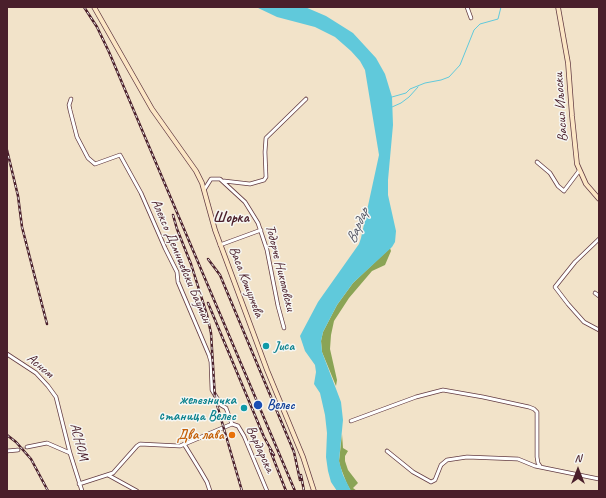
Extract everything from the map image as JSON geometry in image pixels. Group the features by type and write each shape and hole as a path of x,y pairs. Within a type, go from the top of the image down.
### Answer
{"main road":[{"name":"Васа Кошулчева","path":"94,7 152,109 196,171 204,190 211,219 220,245 267,370 303,457 314,491"},
{"name":"Васил Иљоски","path":"558,7 568,63 575,147 579,171 590,190 599,199"}],"street":[{"path":"467,7 471,18"},
{"path":"204,190 211,179 216,178 224,182 250,184 264,180 266,177 266,138 306,98"},
{"name":"Алексо Демниевски Бауман","path":"71,99 69,105 77,137 88,158 95,164 120,155 141,193 177,272 178,282 209,355 211,362 212,390 221,405 226,408 232,424"},
{"path":"537,162 550,173 558,186 564,191 579,171"},
{"name":"Тодорче Николовски","path":"224,182 245,202 261,230 267,250 284,328"},
{"path":"220,245 261,230"},
{"path":"599,239 575,262 555,287 584,322 599,330"},
{"path":"595,293 599,296"},
{"name":"Асном","path":"7,354 36,373 56,397"},
{"path":"351,421 416,397 443,390 483,396 529,407 537,412 536,457 540,466"},
{"name":"АСНОМ","path":"56,397 70,453 82,491"},
{"name":"Вардарска","path":"79,484 116,471 140,444 176,446 232,424 238,426 244,436 267,491"},
{"path":"27,447 47,443 70,453"},
{"path":"184,444 200,470 210,491"},
{"path":"7,451 18,450"},
{"path":"387,451 413,472 432,482 435,480 441,465 447,460 472,457 515,459 599,479"},
{"path":"108,475 137,491"}],"green space":[{"path":"390,248 391,251 385,265 372,271 349,298 334,321 330,349 337,380 336,386 322,352 321,341 323,332 337,305 353,283"},
{"path":"342,434 343,448 348,451 345,456 345,461 348,470 358,483 353,488 357,491 351,491 340,466 339,461"}],"water":[{"path":"256,7 305,7 326,16 353,33 376,58 385,74 392,97 393,125 388,195 396,231 395,242 392,247 353,283 337,305 323,332 321,341 322,352 341,402 343,420 339,461 343,475 351,491 337,491 331,482 326,457 327,433 325,415 320,393 314,384 316,372 315,365 305,351 300,336 318,302 359,244 361,238 379,155 365,70 360,61 351,51 335,37 315,27 277,17"}],"waterway":[{"path":"392,97 406,93 410,89 425,83 449,77 460,65 474,30 480,24 498,19 501,7"},
{"path":"392,107 409,97 418,87"}],"tunnel":[{"path":"18,450 27,447"}],"railway":[{"path":"84,7 97,27 109,52 295,491"},
{"path":"7,150 18,196 22,227 47,324"},
{"path":"173,215 191,264 207,315 211,333 215,398 242,491"},
{"path":"208,259 220,275 294,452 300,480"},
{"path":"208,303 264,437 274,455"},
{"path":"7,435 16,442 31,459 48,491"},
{"path":"270,450 286,491"},
{"path":"301,475 304,491"}],"place":[{"name":"Juca","path":"266,346"},
{"name":"Велес","path":"258,405"},
{"name":"железничка станица Велес","path":"244,408"},
{"name":"Два лава","path":"232,435"}],"district":[{"name":"Шорка","path":"231,218"}],"water label":[{"name":"Вардар","path":"358,226"}]}
